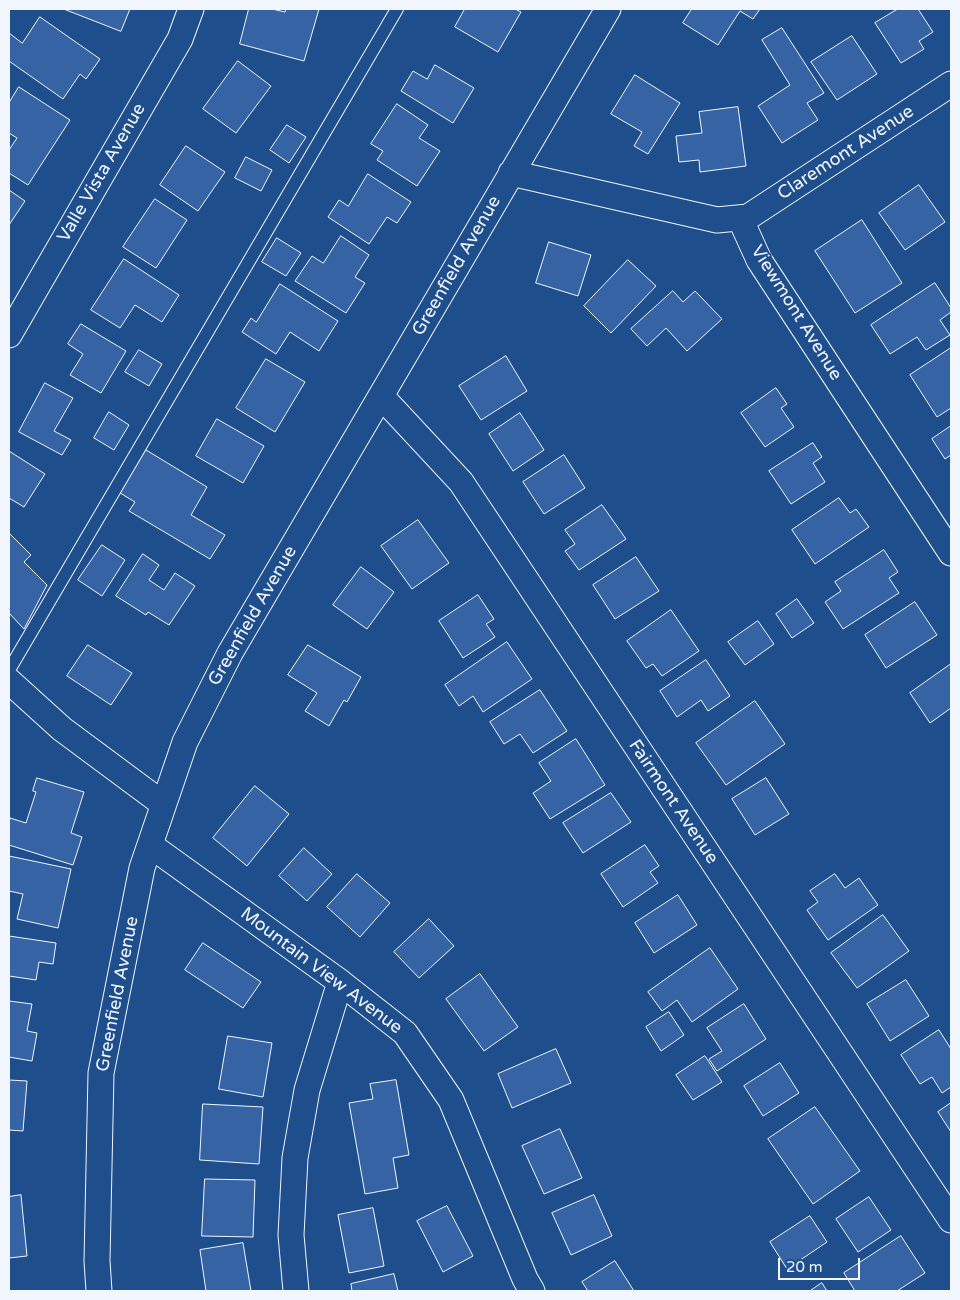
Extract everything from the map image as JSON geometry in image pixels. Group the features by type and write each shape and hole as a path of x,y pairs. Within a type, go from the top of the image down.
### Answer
{"street":[{"name":"Valle Vista Avenue","path":"9,335 180,39 191,9"},
{"name":"Greenfield Avenue","path":"99,1291 97,1261 102,1073 142,868 184,742 230,653 608,9"},
{"name":"Claremont Avenue","path":"740,218 748,217 951,84"},
{"path":"511,173 717,220 740,218"},
{"name":"Viewmont Avenue","path":"740,218 759,260 951,553"},
{"name":"Fairmont Avenue","path":"381,396 461,482 951,1220"},
{"path":"9,681 62,729 163,804"},
{"name":"Mountain View Avenue","path":"150,845 340,982 405,1033 451,1100 525,1279 532,1291"},
{"path":"296,1291 291,1235 295,1158 307,1090 340,982"}],"lane":[{"path":"9,670 397,9"}],"building":[{"path":"64,9 130,9 121,31"},
{"path":"249,9 272,9 285,12 286,9 319,9 304,61 240,44"},
{"path":"465,9 515,9 521,12 498,52 455,27"},
{"path":"692,9 760,9 753,19 740,11 718,45 683,23"},
{"path":"898,9 918,9 933,32 919,41 924,49 901,63 875,23"},
{"path":"40,17 100,59 86,79 80,74 63,99 9,61 9,33 22,43"},
{"path":"782,28 824,93 807,103 818,120 782,143 758,106 790,85 762,40"},
{"path":"852,36 877,74 837,100 811,62"},
{"path":"238,61 271,86 236,133 203,109"},
{"path":"435,65 474,88 453,123 401,91 413,71 427,79"},
{"path":"635,75 680,103 648,154 634,146 642,132 611,114"},
{"path":"19,87 70,120 28,185 9,173 9,150 17,138 9,133 9,103"},
{"path":"397,104 428,125 419,138 440,151 417,186 377,160 383,151 371,144"},
{"path":"738,107 746,166 700,172 699,160 679,162 676,136 702,133 699,112"},
{"path":"287,125 306,137 289,163 270,150"},
{"path":"186,146 225,172 198,211 160,185"},
{"path":"246,157 272,170 261,191 235,178"},
{"path":"368,174 411,202 397,223 387,217 369,244 328,217 339,200 348,206"},
{"path":"919,185 945,222 905,250 879,213"},
{"path":"9,190 25,201 9,225"},
{"path":"155,199 187,220 156,268 123,247"},
{"path":"862,220 902,283 855,313 815,251"},
{"path":"341,236 369,255 355,277 365,283 346,313 295,281 312,256 323,263"},
{"path":"277,238 301,253 286,276 262,262"},
{"path":"549,242 591,255 578,296 536,283"},
{"path":"124,259 179,295 162,322 135,305 120,328 91,310"},
{"path":"628,260 656,286 611,333 584,306"},
{"path":"935,283 951,308 951,312 940,320 950,335 926,350 917,337 890,354 871,325"},
{"path":"280,284 338,321 319,351 290,332 276,354 242,332 251,318 256,322"},
{"path":"673,291 683,302 695,291 722,319 687,351 666,328 647,346 631,329"},
{"path":"81,324 126,351 101,393 70,375 83,354 68,344"},
{"path":"951,348 951,408 937,417 910,375"},
{"path":"139,350 162,364 149,386 125,372"},
{"path":"506,356 527,391 481,420 459,386"},
{"path":"266,359 305,382 275,432 236,408"},
{"path":"45,383 73,398 54,431 71,440 62,455 19,432"},
{"path":"776,388 787,404 781,408 794,427 765,447 741,413"},
{"path":"109,412 129,425 114,450 94,438"},
{"path":"520,413 544,450 513,471 489,434"},
{"path":"217,419 264,446 243,483 196,456"},
{"path":"951,426 951,455 945,459 932,439"},
{"path":"813,443 822,457 813,463 825,482 791,504 769,471"},
{"path":"146,450 207,487 191,515 225,535 210,559 129,511 135,502 120,493"},
{"path":"9,451 45,474 24,507 9,498"},
{"path":"564,455 585,488 544,514 523,482"},
{"path":"839,498 850,513 856,509 869,527 815,564 792,530"},
{"path":"602,505 626,539 579,570 565,551 575,544 565,530"},
{"path":"418,520 449,563 412,589 381,546"},
{"path":"9,533 31,555 24,562 47,585 24,629 9,613"},
{"path":"102,545 125,560 102,596 78,580"},
{"path":"884,550 898,572 889,578 899,593 843,629 825,602 841,591 835,582"},
{"path":"143,554 159,565 149,580 164,590 175,573 195,586 169,625 148,612 146,615 116,596"},
{"path":"636,557 659,591 615,619 593,585"},
{"path":"361,567 394,592 367,629 333,605"},
{"path":"478,595 494,619 486,624 495,637 463,658 439,621"},
{"path":"797,599 814,623 792,638 776,614"},
{"path":"915,602 937,635 886,668 865,635"},
{"path":"671,610 699,651 662,676 653,664 646,668 627,641"},
{"path":"758,621 774,644 745,665 728,642"},
{"path":"507,642 532,679 483,712 473,696 459,706 445,685"},
{"path":"88,645 132,673 111,705 67,676"},
{"path":"308,645 361,677 347,702 344,700 329,726 305,711 317,693 288,675"},
{"path":"706,660 730,696 708,711 701,700 677,717 660,691"},
{"path":"951,664 951,708 930,723 910,693"},
{"path":"540,690 567,731 533,753 520,734 504,744 490,722"},
{"path":"755,701 785,744 726,785 696,743"},
{"path":"576,739 605,785 550,819 533,793 551,781 539,763"},
{"path":"37,778 84,792 71,833 82,837 73,865 9,845 10,818 26,823 36,792 33,791"},
{"path":"766,778 789,814 755,835 732,799"},
{"path":"255,786 289,814 247,866 213,838"},
{"path":"611,793 631,822 583,853 563,823"},
{"path":"645,845 659,866 650,872 658,883 623,907 601,874"},
{"path":"304,848 332,874 307,901 279,876"},
{"path":"9,856 71,869 58,928 17,919 23,894 9,891"},
{"path":"357,874 390,903 360,937 327,907"},
{"path":"835,874 845,888 859,878 878,905 828,940 807,910 818,902 810,891"},
{"path":"678,895 697,925 654,953 635,923"},
{"path":"883,915 909,951 857,988 831,953"},
{"path":"429,919 454,946 419,978 394,952"},
{"path":"9,936 56,943 53,964 39,962 36,980 9,976"},
{"path":"203,943 261,982 243,1008 185,970"},
{"path":"710,948 738,989 692,1022 677,1000 662,1011 648,992"},
{"path":"480,974 518,1027 484,1051 446,999"},
{"path":"906,980 929,1016 890,1041 867,1004"},
{"path":"9,1001 32,1004 27,1031 37,1033 32,1061 9,1057"},
{"path":"744,1004 766,1039 717,1071 709,1059 722,1051 707,1028"},
{"path":"669,1012 684,1035 661,1051 646,1027"},
{"path":"939,1030 951,1049 951,1087 942,1093 932,1077 920,1084 901,1055"},
{"path":"228,1036 272,1043 263,1097 219,1089"},
{"path":"556,1049 571,1083 512,1108 498,1074"},
{"path":"705,1056 722,1082 693,1100 676,1075"},
{"path":"780,1063 799,1093 763,1116 744,1086"},
{"path":"9,1080 27,1081 23,1131 9,1130"},
{"path":"396,1080 409,1155 393,1158 398,1188 365,1194 349,1103 373,1099 370,1084"},
{"path":"951,1103 951,1132 938,1112"},
{"path":"203,1104 263,1107 259,1164 200,1160"},
{"path":"815,1107 860,1171 813,1204 768,1139"},
{"path":"560,1129 582,1178 544,1194 522,1146"},
{"path":"205,1179 255,1180 253,1237 202,1236"},
{"path":"21,1195 27,1256 9,1258 9,1197"},
{"path":"594,1195 612,1236 571,1255 552,1213"},
{"path":"869,1197 891,1230 858,1252 836,1219"},
{"path":"447,1206 473,1256 443,1272 417,1221"},
{"path":"373,1208 384,1266 349,1273 338,1215"},
{"path":"810,1216 827,1242 787,1269 770,1242"},
{"path":"901,1236 925,1273 897,1291 855,1291 844,1273"},
{"path":"243,1243 251,1291 206,1291 200,1250"},
{"path":"615,1261 634,1291 588,1291 582,1282"},
{"path":"394,1274 398,1291 352,1291 351,1284"},
{"path":"822,1283 827,1291 810,1291"}]}
